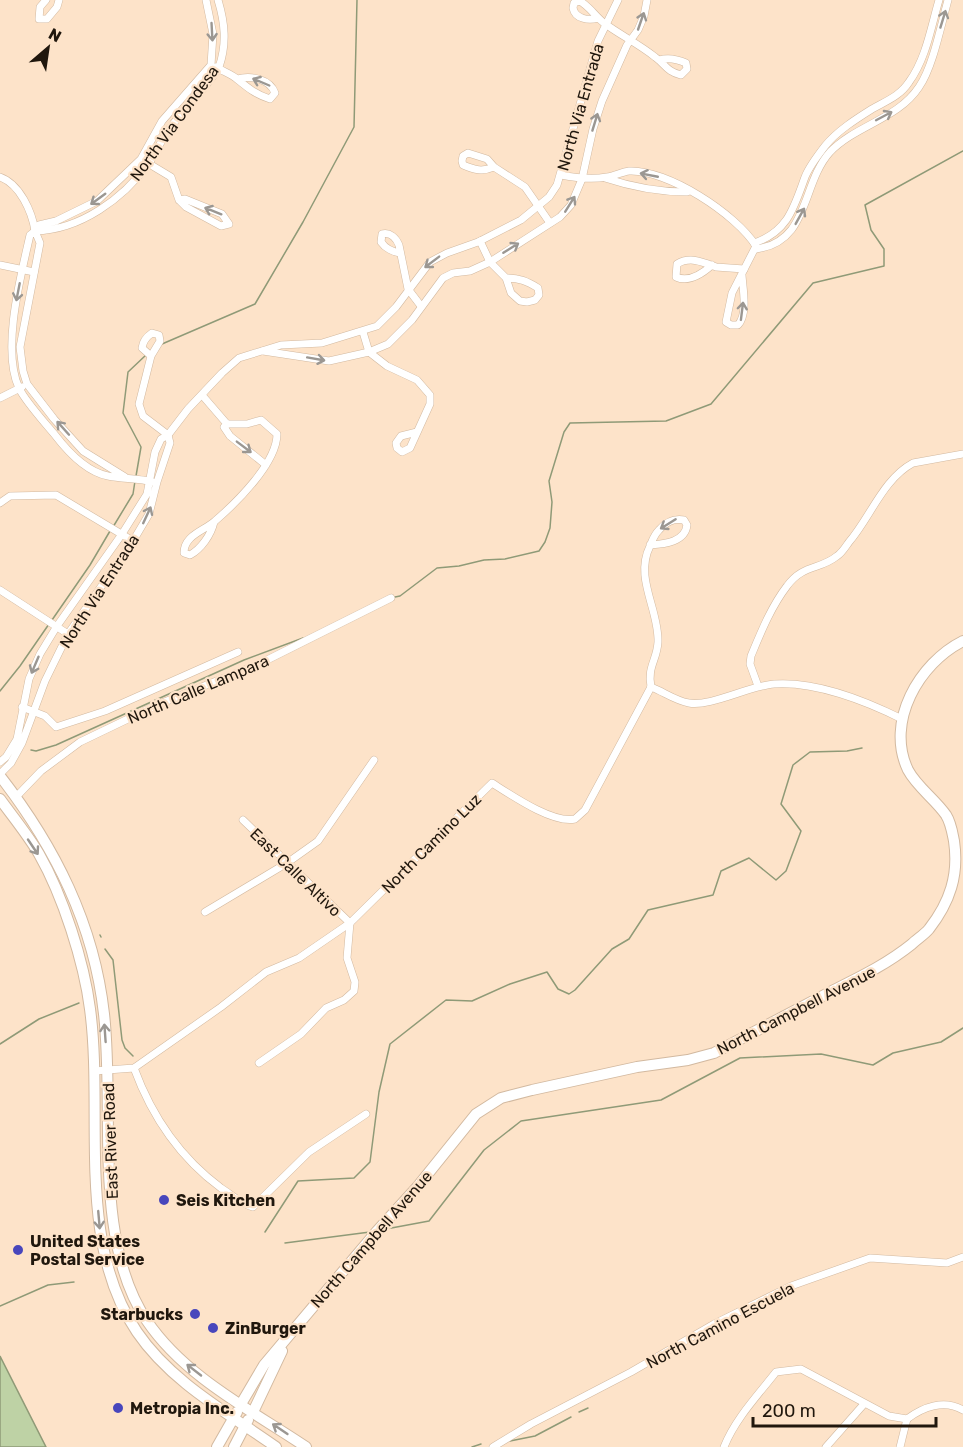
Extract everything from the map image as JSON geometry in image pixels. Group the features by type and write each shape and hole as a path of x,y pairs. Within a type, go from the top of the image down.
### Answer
{"main road":[{"name":"North Campbell Avenue","path":"217,1447 264,1365 375,1233 418,1186 476,1114 496,1101 532,1090 714,1053 888,962 928,931 950,894 957,861 948,820 908,770 901,745 902,719 911,694 931,664 939,656 963,641"},
{"name":"East River Road","path":"0,775 55,858 72,894 89,940 104,1014 113,1223 129,1289 148,1322 171,1351 210,1383 306,1447"},
{"name":"East River Road","path":"0,799 39,854 57,892 90,1007 99,1225 105,1257 117,1293 129,1319 153,1352 184,1382 276,1447"},
{"name":"North Campbell Avenue","path":"234,1447 287,1340"}],"street":[{"path":"46,0 40,7 39,19 47,19 59,0"},
{"name":"North Via Condesa","path":"145,161 162,121 211,65 213,34 206,0"},
{"name":"North Via Condesa","path":"35,231 39,225 56,221 97,201 145,161 218,69 225,31 218,0"},
{"name":"North Via Entrada","path":"0,775 11,763 22,742 45,681 68,634 133,541 149,514 155,452 161,438 168,435 173,426 239,358 281,345 322,343 377,326 396,307 430,262 480,241 521,220 549,197 561,175 598,41 618,0"},
{"name":"North Via Entrada","path":"258,351 329,361 369,352 388,344 412,320 443,278 453,273 471,271 490,262 560,218 571,205 582,179 602,101 624,51 638,30 647,0"},
{"path":"743,272 744,299 741,322 738,326 733,326 726,322 732,293 755,246 779,231 787,220 806,176 829,142 870,110 893,98 910,82 922,58 939,0"},
{"path":"755,246 771,246 795,225 805,207 819,170 831,152 847,138 901,107 920,87 931,61 948,0"},
{"path":"597,18 660,60"},
{"path":"211,65 237,79 242,85 261,96 270,99 275,93 273,88 264,81 255,78 237,79"},
{"path":"145,161 171,177 179,200 186,207 211,222 221,226 228,224 222,214 184,199 179,200"},
{"path":"494,167 525,188 550,223"},
{"path":"561,175 582,179 605,178 629,171 664,178 710,202 743,228 755,246"},
{"path":"0,177 8,180 18,191 33,220 40,243 20,347 27,384 81,448 124,477"},
{"path":"605,178 651,190 690,192"},
{"path":"35,231 30,235 16,299 12,347 19,388 59,440 91,469 108,476 153,482"},
{"path":"480,241 490,262 506,278 511,293 520,301 527,302 535,300 539,295 538,288 528,281 506,278"},
{"path":"400,253 408,289 422,306"},
{"path":"712,265 687,279 676,277 676,267 681,261 699,261 743,272"},
{"path":"0,265 34,272"},
{"path":"363,332 369,352 387,366 417,380 429,395 430,404 417,432"},
{"path":"151,356 139,404 143,416 168,435"},
{"path":"0,398 27,384"},
{"path":"202,395 227,424 247,424 261,420 277,434 274,450 252,483 214,522 193,536 184,547 184,553 190,555 196,552 214,522"},
{"path":"227,424 224,427 230,436 266,465"},
{"name":"North Via Entrada","path":"0,762 6,757 16,739 29,679 40,654 147,494 170,442 168,435"},
{"path":"74,455 81,448"},
{"path":"759,686 750,664 751,656 775,603 788,584 800,572 838,556 860,530 889,484 906,467 913,463 963,454"},
{"path":"0,503 10,496 56,495 133,541"},
{"path":"650,545 681,537 687,529 684,520 672,520 655,534 650,545 644,561 648,597 654,614 658,641 648,674 651,687 680,701 703,704 759,686 789,684 819,689 872,704 902,719"},
{"path":"0,590 68,634"},
{"name":"North Calle Lampara","path":"16,797 40,771 80,742 157,705 261,663 391,598"},
{"name":"North Calle Lampara","path":"22,706 45,716 56,726 105,711 238,652"},
{"name":"North Camino Luz","path":"94,1071 134,1068 221,1007 266,972 311,951 350,924 492,783 562,820 575,819 580,816 651,687"},
{"path":"205,912 318,841 374,760"},
{"name":"East Calle Altivo","path":"243,820 350,924"},
{"path":"259,1063 301,1034 326,1008 344,1000 354,991 355,982 347,958 350,924"},
{"path":"134,1068 145,1098 186,1159 244,1204 253,1207 309,1152 366,1114"},
{"name":"North Camino Escuela","path":"493,1447 714,1324 790,1286 870,1258 947,1263 963,1257"},
{"path":"724,1447 750,1406 776,1372 801,1370 889,1416 907,1419"},
{"path":"826,1447 864,1404"},
{"path":"900,1447 907,1419 918,1411 946,1404 963,1410"}],"shaded area":[{"path":"0,1356 46,1447 0,1447"}],"waterway":[{"path":"162,344 255,304 303,222 354,127 357,0"},
{"path":"395,597 400,596 437,568 505,559 539,551 550,528 552,502 549,481 564,432 570,423 666,421 711,404 813,283 884,266 884,249 871,230 865,205 963,151"},
{"path":"136,476 141,447 123,413 128,372 146,355"},
{"path":"113,527 133,494 135,481"},
{"path":"52,620 90,565 110,531"},
{"path":"0,691 49,624"},
{"path":"31,750 36,751 56,745 244,660 303,638"},
{"path":"265,1232 298,1181 354,1178 370,1162 379,1092 390,1044 446,1000 472,1001 510,984 547,972 558,989 569,994 612,949 629,939 648,910 713,895 721,871 749,858 776,880 786,871 801,831 781,804 793,765 810,752 847,751 862,748"},
{"path":"105,949 113,960 122,1040 125,1048 133,1056"},
{"path":"0,1044 39,1019 79,1003"},
{"path":"386,1229 429,1221 484,1150 521,1121 661,1100 740,1058 821,1054 873,1065 893,1053 941,1042 963,1028"},
{"path":"285,1243 370,1232"},
{"path":"0,1306 48,1285 74,1282"},
{"path":"579,1412 588,1408"},
{"path":"510,1441 535,1436 571,1417"},
{"path":"472,1447 481,1444"}],"place":[{"name":"Seis Kitchen","path":"164,1200"},
{"name":"United States Postal Service","path":"18,1250"},
{"name":"Starbucks","path":"195,1314"},
{"name":"ZinBurger","path":"213,1328"},
{"name":"Metropia Inc.","path":"118,1408"}]}
